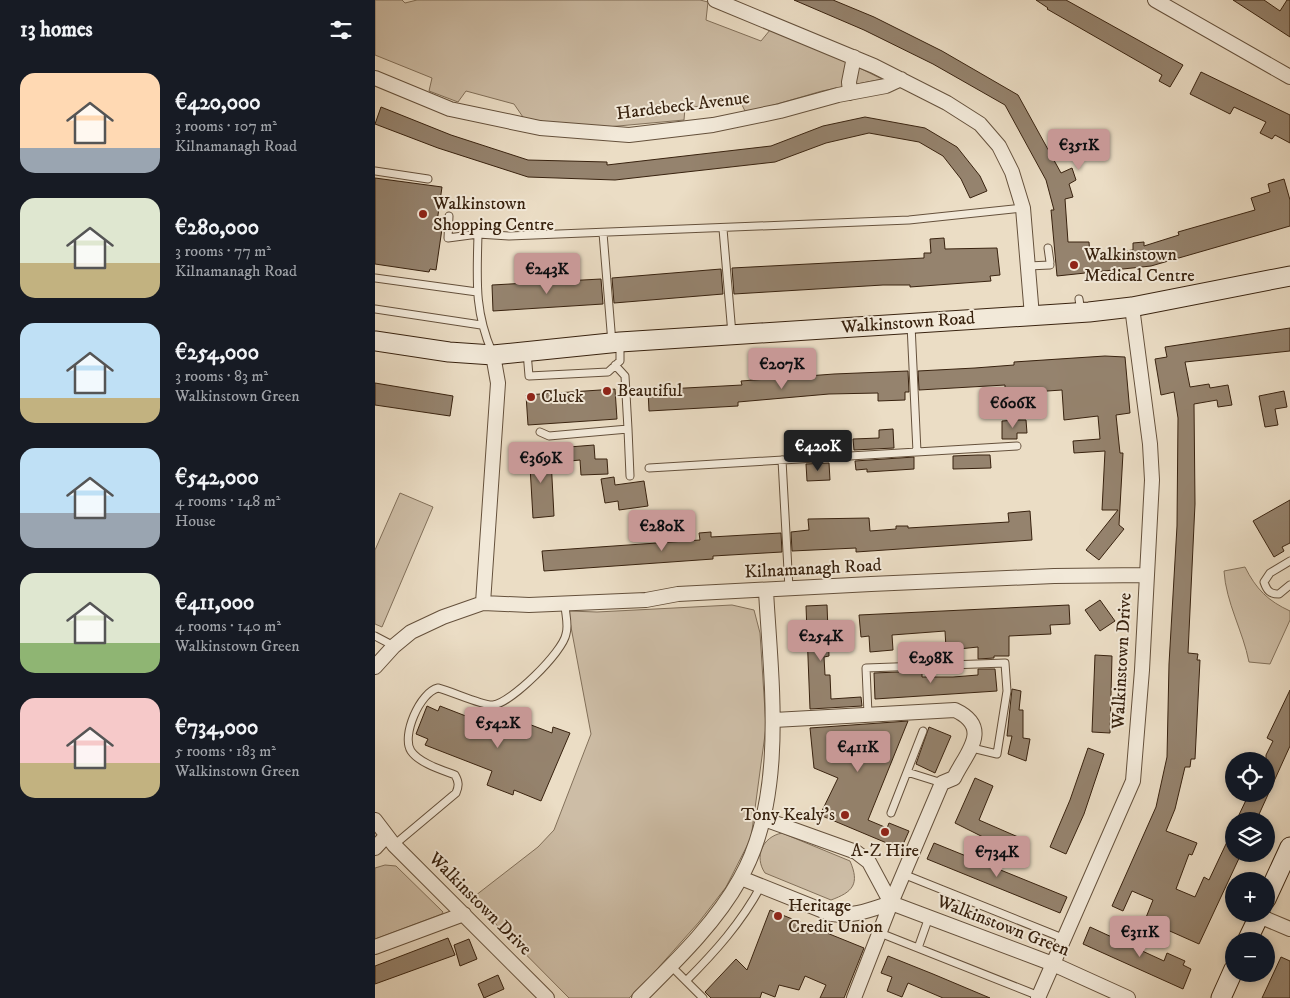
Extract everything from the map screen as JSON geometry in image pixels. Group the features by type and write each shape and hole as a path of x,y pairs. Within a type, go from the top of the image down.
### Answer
{"main road":[{"name":"Walkinstown Road","path":"375,341 449,352 493,355 616,343 1032,316 1080,306 1132,307 1290,276"},
{"path":"1275,881 1290,847"},
{"path":"1221,998 1228,982"}],"street":[{"path":"715,0 854,57 947,103 980,124 999,146 1012,172 1023,208 1032,316"},
{"path":"1155,0 1290,77"},
{"path":"850,93 849,82 854,57"},
{"name":"Hardebeck Avenue","path":"375,78 449,109 540,128 629,135 713,124 780,111 886,86 901,79"},
{"name":"Walkinstown Drive","path":"1038,997 1133,781 1142,670 1151,480 1150,453 1132,307"},
{"path":"483,603 498,382 493,355"},
{"name":"Kilnamanagh Road","path":"375,667 394,646 411,632 443,617 483,603 565,604 646,600 678,594 1045,576 1146,575"},
{"path":"639,998 707,925 741,878 764,819 774,720 766,591"},
{"path":"774,720 955,710 965,715 972,723 976,734 972,748 964,757 954,778 942,783 891,903 855,998"},
{"path":"764,819 856,852 869,862 891,903"},
{"path":"375,820 390,841 375,848"},
{"name":"Walkinstown Drive","path":"390,841 547,998"},
{"path":"741,878 831,914 846,916 860,914 891,903"},
{"name":"Walkinstown Green","path":"891,903 1053,964 1128,998"},
{"path":"375,947 464,914"},
{"path":"1275,919 1290,929"}],"lane":[{"path":"375,171 428,179"},
{"path":"449,216 448,238 478,234 509,236 918,220 1023,208"},
{"path":"723,229 733,335"},
{"path":"527,352 529,376 608,372 620,361 616,343 603,233"},
{"path":"478,234 477,292 481,325 493,355"},
{"path":"1028,266 1050,264 1049,248"},
{"path":"375,278 477,292"},
{"path":"375,309 481,325"},
{"path":"911,323 917,452"},
{"path":"615,365 625,376 630,476"},
{"path":"540,432 549,436 628,429"},
{"path":"649,468 1017,446"},
{"path":"781,460 789,589"},
{"path":"1290,561 1270,573 1264,582 1266,590 1272,594 1279,594 1290,585"},
{"path":"390,841 456,793 459,787 459,781 455,776 417,757 409,747 407,735 423,698 438,688 492,705 510,699 529,682 564,641 567,627 565,604"},
{"path":"375,636 394,646"},
{"path":"868,714 866,668 1005,663 1007,690 997,754 972,748"},
{"path":"891,813 923,731"},
{"path":"907,772 942,783"},
{"path":"903,874 1065,939"},
{"path":"686,981 732,932 747,912 761,886"},
{"path":"918,948 929,917"},
{"path":"880,933 1038,997"},
{"path":"671,965 703,998"}],"shaded area":[{"path":"375,0 402,0 405,3 417,0 700,0 708,2 706,20 761,41 770,30 831,54 882,79 822,91 746,113 740,101 685,108 684,120 596,128 525,120 514,104 466,91 458,102 429,91 432,78 375,55"},
{"path":"400,493 433,507 382,627 375,624 375,550"},
{"path":"1245,567 1263,594 1290,611 1290,620 1270,664 1249,662 1225,583 1224,571"},
{"path":"732,605 754,610 760,633 766,727 751,838 726,887 699,922 629,998 569,998 471,899 538,847 554,830 591,734 568,611 597,612"},
{"path":"782,833 850,861 854,876 853,886 845,894 831,900 765,873 760,861 762,848 769,839"},
{"path":"385,865 396,866 443,912 442,914 375,939 375,868"}],"building":[{"path":"794,0 833,0 874,17 942,51 1018,95 1061,173 1072,168 1076,180 1069,184 1073,197 1065,199 1068,242 1089,242 1090,255 1133,250 1133,243 1144,242 1144,246 1179,235 1178,232 1255,210 1251,198 1270,192 1268,184 1284,179 1290,200 1290,226 1151,266 1057,276 1051,210 1054,210 1046,180 1005,105 933,64 864,30"},
{"path":"1036,0 1066,0 1183,65 1170,87 1159,81 1162,75 1047,9"},
{"path":"1233,0 1264,0 1280,11 1287,0 1290,0 1290,37"},
{"path":"1201,72 1290,115 1290,143 1275,135 1272,139 1260,133 1266,122 1234,107 1230,114 1190,94"},
{"path":"381,107 451,135 528,160 607,162 607,165 771,146 823,126 865,117 925,128 957,147 980,176 987,191 970,198 961,179 943,156 919,142 869,133 826,143 775,162 615,180 528,177 438,148 375,124"},
{"path":"375,178 442,187 437,222 443,222 436,270 430,269 429,272 375,264"},
{"path":"944,238 945,249 997,248 1000,275 990,276 991,281 910,287 910,285 883,285 734,294 732,268 924,258 924,253 931,253 930,239"},
{"path":"721,269 723,294 614,303 612,278"},
{"path":"601,279 603,304 493,311 492,285"},
{"path":"1290,328 1290,351 1185,362 1190,387 1209,384 1210,388 1228,385 1232,405 1218,407 1217,400 1194,404 1195,504 1188,653 1198,654 1197,660 1200,660 1195,759 1191,759 1190,767 1185,767 1175,809 1166,831 1197,843 1192,855 1189,854 1176,889 1195,897 1204,877 1209,880 1225,846 1225,862 1237,862 1233,872 1225,872 1225,888 1199,944 1145,920 1153,900 1132,891 1123,911 1112,906 1156,807 1167,757 1169,664 1177,526 1178,418 1174,392 1161,395 1155,359 1167,357 1165,347"},
{"path":"1105,356 1125,357 1130,413 1116,415 1120,453 1123,453 1119,525 1124,529 1099,560 1086,550 1118,510 1102,510 1105,451 1074,453 1073,441 1100,439 1098,416 1064,420 1062,390 1018,393 1018,389 1005,390 1005,385 919,390 918,371 1014,365 1014,362"},
{"path":"908,371 909,392 905,392 905,400 878,401 878,393 829,394 738,402 738,406 649,411 648,390 742,385 741,381 834,374"},
{"path":"375,383 453,396 450,416 375,405"},
{"path":"615,389 617,419 528,425 526,395"},
{"path":"1284,391 1287,407 1275,409 1278,425 1265,427 1259,396"},
{"path":"1026,420 1027,433 1017,433 1017,439 1002,439 1002,421"},
{"path":"893,429 894,448 854,450 853,439 879,438 879,430"},
{"path":"594,445 595,459 607,459 608,474 581,475 580,460 570,461 569,447"},
{"path":"544,447 546,459 551,459 554,516 533,518 529,449"},
{"path":"990,455 991,468 953,469 953,456"},
{"path":"914,457 914,469 867,472 867,469 856,470 855,461"},
{"path":"829,463 830,480 807,481 806,464"},
{"path":"614,477 615,485 644,481 648,506 619,510 618,501 605,503 601,479"},
{"path":"1290,500 1290,543 1282,547 1284,551 1274,557 1253,521"},
{"path":"1030,511 1032,540 856,552 856,548 792,551 791,532 809,530 808,519 869,518 870,531 896,529 896,526 908,526 908,528 1009,522 1008,513"},
{"path":"711,532 711,537 781,533 782,552 713,556 713,559 544,571 542,551 700,540 699,533"},
{"path":"1100,600 1115,621 1100,631 1085,610"},
{"path":"827,605 829,656 824,657 825,675 830,675 831,699 861,697 862,706 810,709 806,606"},
{"path":"1069,605 1070,624 1050,625 1051,634 1009,636 1009,656 978,659 978,647 949,650 946,648 945,631 892,635 893,650 870,652 869,636 861,637 859,615"},
{"path":"1095,655 1112,656 1110,733 1092,732"},
{"path":"978,669 995,669 997,691 875,699 874,673 922,671 922,677 953,677 978,675"},
{"path":"1012,689 1021,691 1019,710 1023,710 1023,738 1030,739 1026,761 1008,754 1012,736 1007,736"},
{"path":"1290,690 1290,746 1275,779 1275,752 1268,752 1273,741 1267,738"},
{"path":"427,706 438,711 440,706 507,732 513,718 552,733 553,727 570,733 541,801 514,790 513,795 487,785 492,771 425,745 428,739 416,734"},
{"path":"908,721 868,820 887,828 889,823 909,831 901,849 820,815 838,778 814,768 810,728"},
{"path":"929,727 951,736 935,773 916,764"},
{"path":"1088,748 1104,754 1084,814 1066,854 1050,847 1070,800"},
{"path":"975,778 993,786 979,820 1025,840 1020,852 1004,845 1003,847 955,823"},
{"path":"1245,802 1265,802 1260,812 1240,812"},
{"path":"934,843 1067,897 1060,913 927,859"},
{"path":"770,910 864,948 844,998 820,998 826,985 805,976 799,990 779,985 775,997 762,992 760,998 711,998 705,992 736,959 747,970"},
{"path":"1090,927 1164,961 1167,953 1185,961 1183,965 1191,969 1183,989 1083,944"},
{"path":"448,938 455,955 375,984 375,966"},
{"path":"469,939 477,959 460,966 454,945"},
{"path":"888,956 990,998 943,998 908,983 902,997 887,991 892,977 881,973"},
{"path":"1281,957 1290,961 1290,998 1262,998 1269,982 1275,982 1275,970"},
{"path":"498,975 504,989 484,998 478,984"}],"place":[{"name":"Walkinstown Shopping Centre","path":"423,214"},
{"name":"Walkinstown Medical Centre","path":"1074,265"},
{"name":"Beautiful","path":"607,391"},
{"name":"Cluck","path":"531,397"},
{"name":"Tony Kealy's","path":"845,815"},
{"name":"A-Z Hire","path":"885,832"},
{"name":"Heritage Credit Union","path":"778,916"}]}
